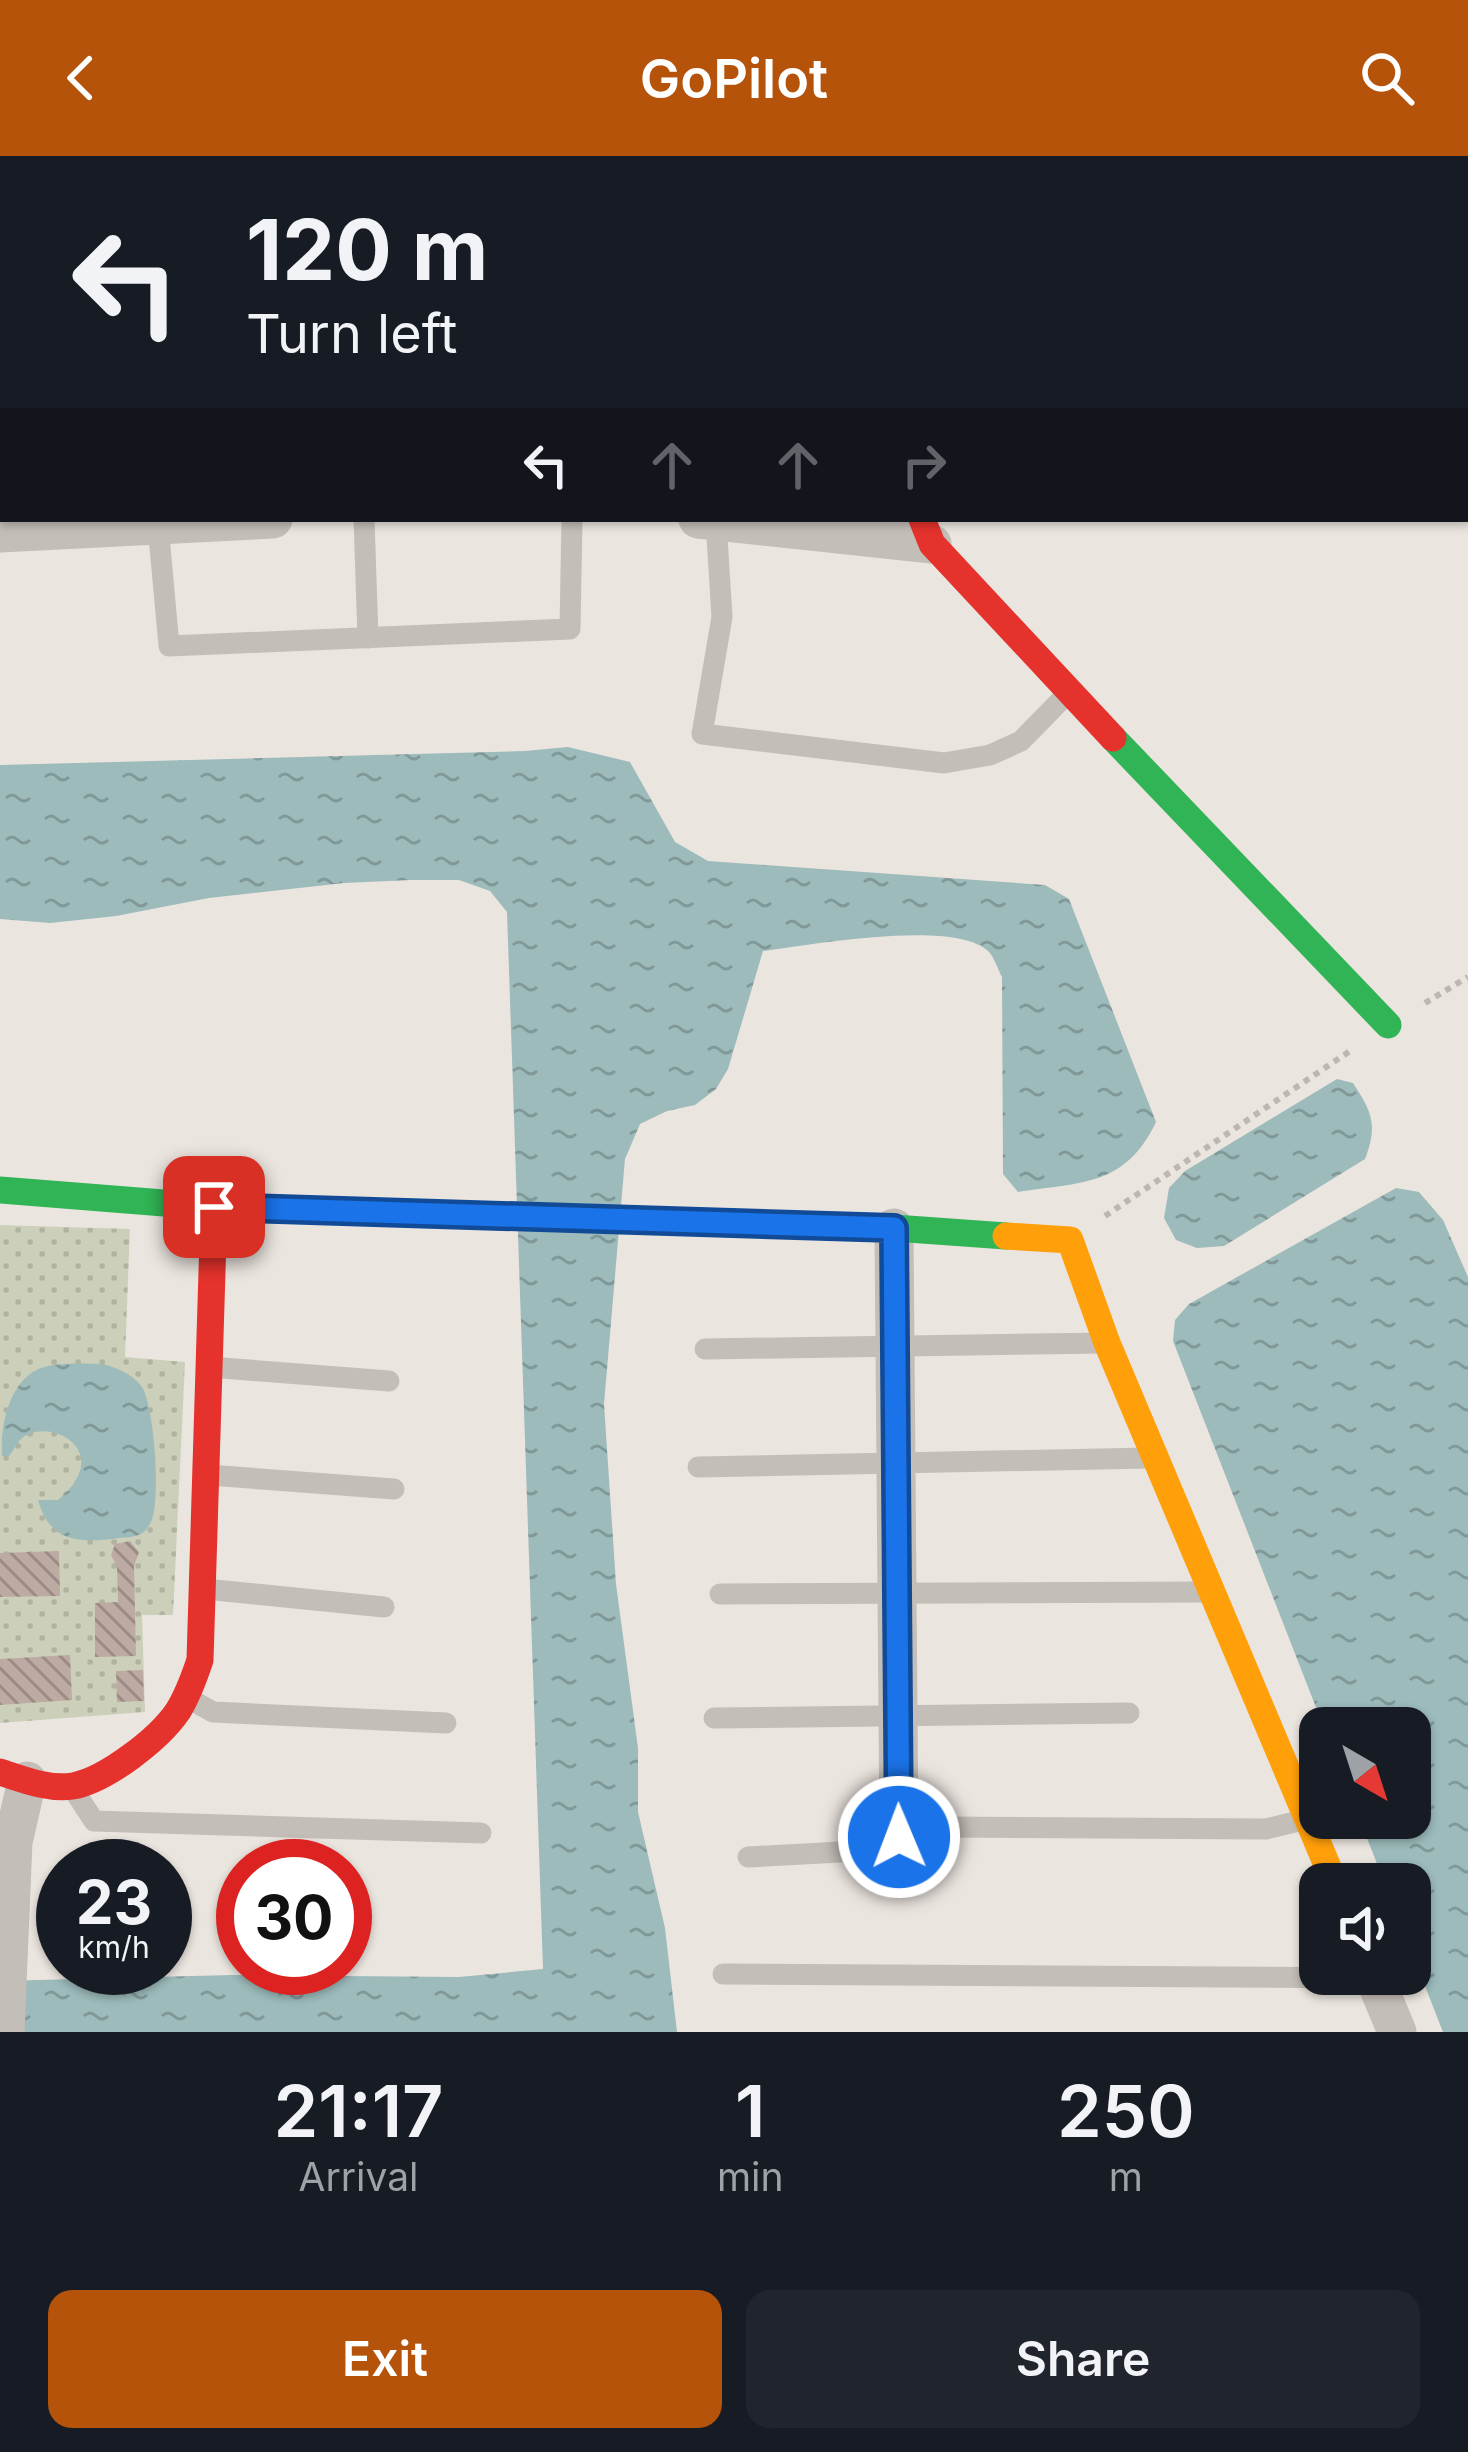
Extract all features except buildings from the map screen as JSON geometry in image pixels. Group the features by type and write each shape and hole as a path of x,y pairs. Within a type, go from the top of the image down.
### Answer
{"street":[{"path":"0,533 216,522"},
{"path":"744,522 927,532 1069,692 1388,1025"},
{"path":"0,1190 214,1207 894,1228 1070,1240 1107,1343 1299,1800"},
{"path":"5,2032 7,1842 13,1776 71,1787 108,1771 171,1721 200,1660 214,1207"},
{"path":"894,1228 899,1837"},
{"path":"1382,1995 1397,2032"}],"lane":[{"path":"364,522 368,638"},
{"path":"158,525 169,646 571,629 572,522"},
{"path":"707,522 722,617 702,734 944,763 991,755 1021,741 1069,692"},
{"path":"705,1349 1107,1343"},
{"path":"209,1367 389,1381"},
{"path":"698,1467 1155,1458"},
{"path":"206,1475 394,1489"},
{"path":"203,1588 384,1607"},
{"path":"720,1594 1212,1592"},
{"path":"186,1697 213,1712 446,1723"},
{"path":"714,1718 1130,1713"},
{"path":"71,1787 94,1821 481,1833"},
{"path":"748,1857 877,1850 899,1837 944,1827 1266,1829 1299,1821"},
{"path":"723,1974 1299,1976"}],"path":[{"path":"1070,1240 1388,1025 1468,977"}],"green space":[{"path":"0,1225 130,1229 125,1357 185,1362 173,1615 142,1615 145,1712 0,1723"}],"water":[{"path":"568,747 630,762 675,842 708,861 1045,885 1069,899 1156,1122 1144,1143 1115,1170 1081,1183 1018,1192 1003,1174 1002,977 989,952 972,942 916,935 763,951 728,1069 716,1089 695,1105 640,1124 625,1159 604,1404 616,1584 638,1748 638,1812 665,1928 677,2032 0,2032 0,1981 36,1980 36,1995 192,1995 192,1976 216,1975 216,1995 372,1995 372,1976 459,1977 543,1969 507,912 490,891 459,880 411,880 209,898 50,923 0,919 0,765"},
{"path":"1337,1079 1353,1083 1369,1111 1372,1128 1365,1159 1224,1246 1197,1248 1176,1240 1164,1218 1169,1188 1185,1171"},
{"path":"1396,1188 1419,1192 1443,1220 1468,1277 1468,2032 1443,2032 1428,1995 1431,1863 1377,1863 1367,1839 1431,1839 1431,1707 1316,1707 1173,1341 1175,1320 1189,1304"},
{"path":"58,1364 103,1364 134,1378 146,1397 155,1455 154,1513 137,1536 80,1540 59,1533 38,1500 58,1500 75,1482 81,1466 79,1452 59,1434 45,1431 32,1433 9,1456 2,1456 3,1430 15,1391 32,1372"}],"traffic: fast":[{"path":"1113,738 1388,1025"},
{"path":"0,1190 214,1207 894,1228 1006,1236"}],"traffic: slow":[{"path":"1006,1236 1070,1240 1107,1343 1326,1863"}],"traffic: jam":[{"path":"923,522 932,544 1113,738"},
{"path":"0,1772 64,1787 101,1776 158,1734 178,1711 193,1680 200,1660 214,1207"}],"route":[{"path":"214,1207 894,1228 899,1837"}]}
